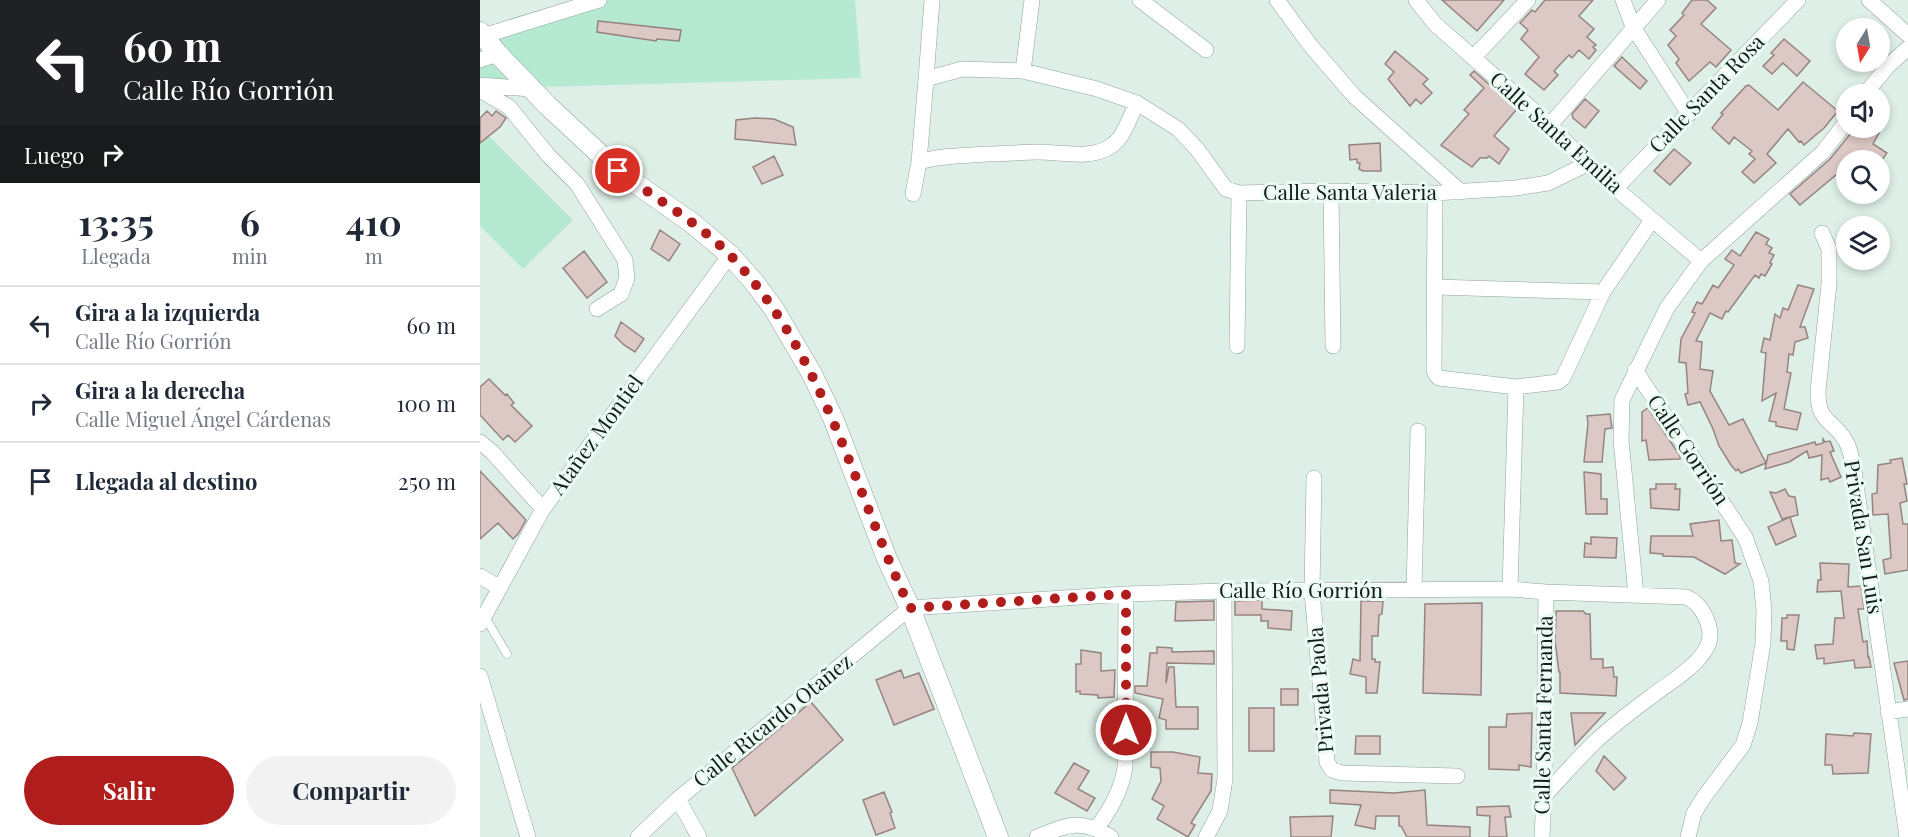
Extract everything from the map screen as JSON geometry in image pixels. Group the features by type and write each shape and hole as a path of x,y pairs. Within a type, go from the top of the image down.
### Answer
{"street":[{"path":"599,0 482,34 489,57 531,89 618,171 692,223 730,255 774,309 833,417 887,559 910,608 998,837"},
{"path":"914,194 919,162 932,0"},
{"path":"1023,71 1032,0"},
{"path":"1140,0 1206,50"},
{"path":"1277,0 1310,45 1354,96 1461,192"},
{"name":"Calle Santa Emilia","path":"1416,0 1434,24 1550,125 1587,164 1701,261"},
{"path":"1473,58 1528,0"},
{"path":"1623,0 1633,27 1689,114"},
{"path":"1550,125 1658,0"},
{"name":"Calle Santa Rosa","path":"1616,188 1798,0"},
{"path":"1869,0 1908,35"},
{"path":"1873,84 1888,66 1908,48"},
{"path":"926,79 962,69 1023,71 1097,89 1137,103 1178,129 1197,149 1226,189 1239,193 1237,346"},
{"path":"480,85 531,89"},
{"path":"480,90 508,107 548,155 577,184 625,260 627,279 621,294 597,309"},
{"path":"919,162 942,157 1038,152 1088,154 1102,151 1112,146 1119,138 1137,103"},
{"path":"1636,595 1620,428 1622,400 1635,370 1667,308 1701,261 1823,152 1836,135"},
{"name":"Calle Santa Valeria","path":"1239,193 1330,191 1435,193 1516,188 1548,183 1587,164"},
{"path":"1330,191 1333,346"},
{"path":"1435,193 1434,371 1439,378 1516,387 1558,382 1563,378 1603,292 1652,220"},
{"name":"Privada San Luis","path":"1822,233 1829,249 1830,265 1818,406 1824,418 1845,439 1853,464 1907,837"},
{"name":"Atañez Montiel","path":"483,620 543,509 730,255"},
{"path":"1435,287 1603,292"},
{"name":"Calle Gorrión","path":"1635,370 1745,537 1761,581 1764,610 1763,643 1750,723 1743,745 1704,796 1694,813 1688,837"},
{"path":"1509,589 1516,387"},
{"path":"1414,590 1419,431"},
{"path":"480,442 492,452 543,509"},
{"path":"1312,591 1314,478"},
{"path":"480,576 500,588"},
{"name":"Calle Río Gorrión","path":"910,608 1126,594 1224,591 1509,589 1692,599 1698,605 1708,624 1710,636 1707,647 1690,667 1598,740 1544,796"},
{"path":"1206,837 1220,811 1225,778 1224,591"},
{"name":"Privada Paola","path":"1312,591 1327,762 1332,770 1342,773 1457,776"},
{"name":"Calle Santa Fernanda","path":"1542,837 1546,592"},
{"path":"1037,837 1073,825 1104,833 1122,785 1125,768 1126,594"},
{"name":"Calle Ricardo Otañez","path":"638,837 678,799 910,608"},
{"path":"480,676 528,837"},
{"path":"1888,712 1908,709"},
{"path":"678,799 699,837"}],"lane":[{"path":"483,620 507,654"}],"green space":[{"path":"608,0 855,0 861,78 542,87 480,81 480,48 493,38"},
{"path":"487,134 573,220 523,269 480,226 480,141"}],"building":[{"path":"1442,0 1504,0 1477,31"},
{"path":"1545,0 1593,0 1579,16 1594,29 1587,37 1596,45 1593,47 1596,50 1589,59 1579,50 1572,58 1569,55 1554,71 1558,75 1544,90 1525,74 1539,57 1521,39 1528,30 1520,23 1532,10 1535,12"},
{"path":"1692,0 1707,0 1716,8 1701,24 1731,50 1716,67 1710,62 1689,81 1676,63 1679,59 1668,45 1676,36 1670,30 1684,15 1682,13"},
{"path":"598,21 681,30 679,41 657,39 656,41 597,32"},
{"path":"1784,39 1810,61 1797,76 1783,63 1772,74 1763,66 1774,55 1771,53"},
{"path":"1395,51 1428,79 1423,84 1432,93 1421,104 1416,99 1410,106 1388,79 1394,72 1385,64"},
{"path":"1622,57 1647,81 1640,89 1614,66"},
{"path":"1474,71 1517,109 1494,136 1509,149 1499,164 1489,156 1480,158 1472,167 1441,145 1469,114 1464,110 1484,88 1470,75"},
{"path":"1803,82 1836,109 1836,113 1824,128 1804,145 1788,129 1767,154 1776,163 1754,183 1742,172 1755,159 1749,154 1752,151 1734,137 1729,144 1712,128 1723,114 1721,113 1749,85 1778,110"},
{"path":"1585,99 1599,111 1585,128 1573,118 1572,114"},
{"path":"487,111 492,116 496,111 506,118 500,127 480,143 480,118"},
{"path":"774,119 793,127 796,145 735,139 736,120"},
{"path":"1847,138 1876,138 1873,144 1882,150 1837,150"},
{"path":"1380,143 1381,171 1363,171 1359,169 1360,163 1357,163 1357,159 1350,160 1349,145"},
{"path":"1674,149 1691,163 1670,185 1654,171"},
{"path":"1836,152 1836,175 1800,205 1790,194"},
{"path":"774,156 783,175 762,184 753,167"},
{"path":"660,230 680,244 669,261 651,249"},
{"path":"1756,232 1769,239 1766,244 1772,248 1769,253 1774,255 1770,263 1772,264 1765,276 1761,274 1759,278 1755,275 1722,319 1710,313 1696,341 1702,342 1700,369 1713,371 1710,391 1729,425 1743,419 1766,463 1741,473 1731,465 1719,446 1700,402 1688,405 1685,394 1688,393 1686,363 1679,362 1681,339 1695,313 1692,312 1697,302 1702,304 1713,285 1718,288 1734,265 1725,259 1732,250 1740,256"},
{"path":"584,251 607,282 587,298 563,268"},
{"path":"1798,285 1814,289 1800,327 1805,327 1808,338 1795,342 1793,355 1789,354 1787,372 1791,373 1784,409 1801,413 1797,430 1776,426 1776,422 1769,421 1776,393 1762,401 1766,353 1761,352 1764,338 1770,340 1775,314 1780,318 1783,308 1788,310"},
{"path":"621,322 644,339 635,352 615,336"},
{"path":"489,379 505,395 507,394 514,403 511,405 532,426 515,442 508,435 503,440 480,415 480,387"},
{"path":"1648,408 1680,459 1649,460 1646,440 1642,441 1642,412"},
{"path":"1610,414 1612,428 1605,429 1602,462 1584,462 1587,416"},
{"path":"1823,439 1825,442 1830,441 1834,451 1830,452 1841,477 1830,482 1828,478 1821,480 1822,455 1809,458 1807,451 1789,462 1765,469 1768,455 1815,442 1816,445 1823,443"},
{"path":"1902,458 1907,484 1904,484 1907,501 1900,503 1903,524 1908,524 1908,570 1885,574 1883,560 1891,558 1888,514 1873,515 1872,494 1877,493 1878,465"},
{"path":"480,471 526,520 513,539 498,523 480,539"},
{"path":"1584,472 1601,474 1601,499 1607,499 1607,514 1586,514"},
{"path":"1656,484 1676,484 1675,489 1680,489 1679,510 1651,508 1650,489 1656,489"},
{"path":"1785,489 1789,496 1795,497 1798,515 1782,519 1770,492 1776,493"},
{"path":"1790,517 1796,536 1776,545 1768,527"},
{"path":"1719,520 1721,541 1732,540 1735,563 1740,564 1725,574 1694,557 1663,556 1663,554 1650,553 1651,536 1693,536 1690,524"},
{"path":"1591,537 1617,538 1616,558 1584,557 1585,543 1591,544"},
{"path":"1820,563 1849,564 1848,587 1861,586 1864,609 1858,609 1863,642 1867,641 1871,667 1855,668 1854,660 1824,664 1824,658 1817,659 1815,645 1833,644 1835,618 1844,618 1841,591 1817,592 1818,580 1821,580"},
{"path":"1262,600 1262,609 1292,611 1291,630 1268,628 1268,621 1261,621 1261,615 1235,615 1235,601"},
{"path":"1214,601 1214,620 1175,621 1176,602"},
{"path":"1361,601 1383,601 1382,614 1379,615 1378,636 1372,636 1372,659 1380,662 1377,693 1366,693 1366,677 1350,674 1353,659 1360,661"},
{"path":"1482,603 1481,695 1423,693 1425,604"},
{"path":"1556,611 1583,611 1590,614 1591,659 1603,659 1603,668 1613,667 1614,677 1617,677 1616,696 1560,693 1560,672 1555,641"},
{"path":"1787,615 1799,615 1794,650 1787,649 1787,641 1781,641 1782,618 1787,618"},
{"path":"1157,647 1172,648 1172,652 1214,651 1214,664 1167,663 1166,683 1169,667 1174,667 1176,707 1198,707 1198,729 1166,729 1166,720 1159,718 1163,699 1135,693 1135,686 1147,686 1150,653 1157,653"},
{"path":"1081,650 1101,653 1101,671 1115,670 1114,697 1098,698 1098,695 1076,692 1076,664 1081,664"},
{"path":"1908,661 1908,699 1904,700 1894,663"},
{"path":"901,670 904,678 919,673 934,709 894,725 876,680"},
{"path":"1281,689 1298,689 1298,705 1281,705"},
{"path":"811,702 843,740 755,816 732,768"},
{"path":"1249,708 1274,708 1274,751 1249,751"},
{"path":"1532,713 1531,767 1519,765 1519,770 1489,769 1489,727 1506,727 1507,714"},
{"path":"1571,713 1605,713 1575,745"},
{"path":"1854,733 1871,734 1868,773 1833,774 1832,765 1825,765 1826,734 1853,736"},
{"path":"1356,736 1380,736 1380,754 1355,754"},
{"path":"1151,752 1173,752 1200,757 1198,773 1212,774 1211,791 1191,823 1195,825 1188,837 1157,819 1164,806 1152,799 1161,781 1160,768 1151,767"},
{"path":"1604,756 1626,778 1614,790 1596,771"},
{"path":"1074,763 1089,771 1078,789 1095,798 1087,811 1055,793"},
{"path":"1330,790 1394,793 1425,790 1427,825 1470,827 1470,837 1407,837 1399,826 1399,816 1376,816 1375,829 1355,825 1361,805 1330,803"},
{"path":"884,792 892,812 890,813 895,828 876,835 863,800"},
{"path":"1509,806 1511,817 1505,817 1507,837 1489,837 1490,816 1477,815 1477,807"},
{"path":"1333,816 1331,837 1291,837 1290,817"}],"route":[{"path":"618,171 692,223 730,255 774,309 833,417 887,559 910,608 1126,594 1126,730"}]}
